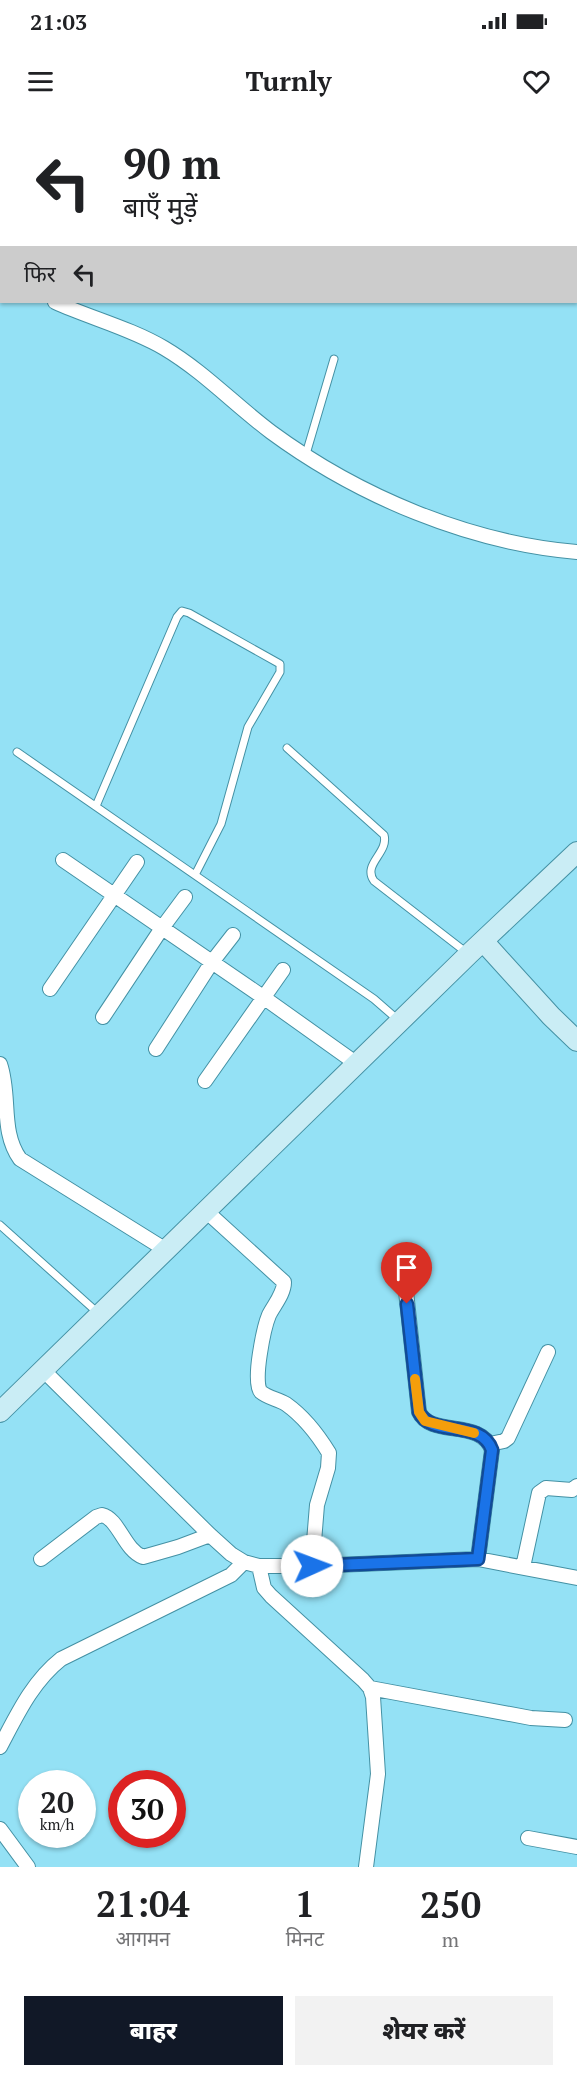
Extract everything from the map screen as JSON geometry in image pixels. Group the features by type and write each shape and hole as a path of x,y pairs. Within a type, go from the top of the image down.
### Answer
{"main road":[{"path":"0,1412 52,1378 100,1314 158,1245 209,1215 357,1064 394,1017 476,948 577,852"},
{"path":"476,948 577,1041"}],"street":[{"path":"57,303 163,348 215,386 274,434 345,478 386,500 430,518 517,544 577,552"},
{"path":"63,860 357,1064"},
{"path":"50,988 137,862"},
{"path":"103,1017 185,897"},
{"path":"156,1049 212,962 233,935"},
{"path":"206,1081 283,970"},
{"path":"0,1064 8,1142 14,1151 30,1167 158,1245"},
{"path":"209,1215 284,1282 283,1292 268,1318 257,1386 261,1391 296,1412 328,1453 328,1468 317,1505 312,1566"},
{"path":"405,1282 421,1418 432,1423 478,1433 490,1444 492,1457 478,1559"},
{"path":"490,1444 508,1438 548,1353"},
{"path":"52,1378 210,1535 231,1554 244,1562 259,1566 312,1566 478,1559 577,1578"},
{"path":"523,1567 539,1493 546,1488 572,1490 577,1486"},
{"path":"42,1559 96,1517 102,1515 110,1519 131,1549 142,1557 210,1535"},
{"path":"0,1747 26,1699 46,1671 61,1659 231,1575 244,1562"},
{"path":"259,1566 264,1588 271,1596 370,1688 373,1697 378,1774 366,1867"},
{"path":"370,1688 531,1718 565,1720"},
{"path":"0,1829 28,1867"},
{"path":"528,1838 577,1846"}],"lane":[{"path":"306,454 334,358"},
{"path":"96,806 177,616 182,611 189,612 280,664 280,672 248,728 220,824 195,875"},
{"path":"287,748 384,834 385,844 370,870 370,876 374,882 476,948"},
{"path":"17,752 374,999 394,1017"},
{"path":"0,1225 100,1314"}],"slow traffic":[{"path":"415,1379 421,1418 432,1423 474,1433"}],"route":[{"path":"312,1566 478,1559 492,1450 486,1439 478,1433 432,1423 421,1418 407,1304"}]}
